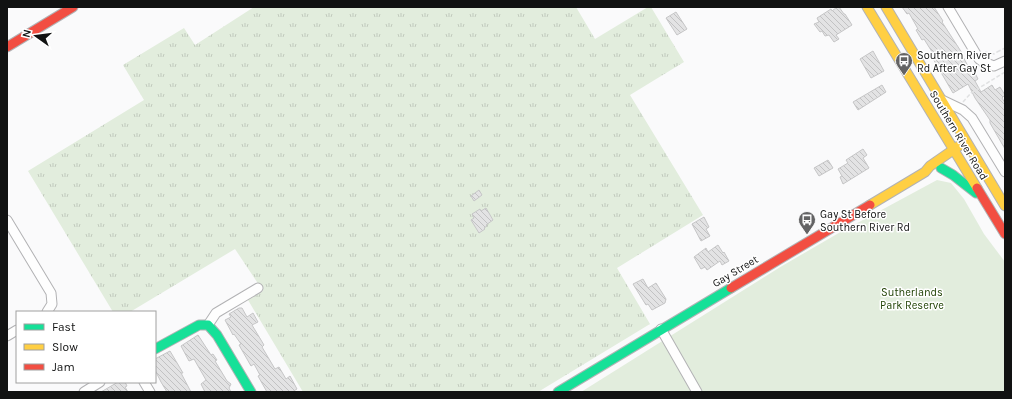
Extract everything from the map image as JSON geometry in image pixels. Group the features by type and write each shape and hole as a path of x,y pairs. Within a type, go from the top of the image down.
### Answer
{"main road":[{"path":"7,47 73,7"},
{"name":"Southern River Road","path":"867,7 1005,234"},
{"name":"Southern River Road","path":"886,7 1005,206"},
{"name":"Gay Street","path":"558,392 925,172 930,166 966,141"},
{"name":"Gay Street","path":"925,172 933,172 972,151"},
{"path":"941,168 953,175 969,189 983,198"},
{"path":"156,348 199,325 208,325 217,335 251,392"}],"street":[{"path":"948,7 979,59 994,66 1005,61"},
{"name":"Southern River Road","path":"942,100 963,110 972,118 1005,172"},
{"path":"9,226 51,293 52,304 48,311"},
{"path":"208,325 216,313 258,288"},
{"path":"661,329 697,392"},
{"path":"7,336 16,331"},
{"path":"84,392 98,383"},
{"path":"145,383 150,392"}],"path":[{"path":"963,110 963,100 970,93 1005,72"}],"green space":[{"path":"254,7 576,7 595,39 648,7 651,7 684,62 630,95 703,215 617,268 650,324 538,392 303,392 248,300 263,291 235,249 132,311 112,311 28,171 144,100 123,65 184,28 195,45"},
{"name":"Sutherlands Park Reserve","path":"937,180 951,183 964,199 984,234 1005,262 1005,392 581,392 782,266 837,234"}],"building":[{"path":"839,7 845,14 852,25 836,35 839,39 834,42 829,35 825,36 822,31 820,32 814,24 819,22 817,18"},
{"path":"902,7 934,7 962,53 969,68 973,74 975,73 978,79 975,81 981,92 992,85 995,90 1000,87 1005,95 1002,98 1005,103 1005,149 990,123 990,120 975,98 968,84 953,93 932,57 934,55 924,39 922,40 916,30 918,29 909,13 907,14"},
{"path":"676,12 687,29 677,35 666,18"},
{"path":"873,51 884,71 871,78 860,59"},
{"path":"882,85 886,92 858,110 853,102"},
{"path":"863,149 867,155 863,158 869,168 843,184 840,177 842,176 838,169 848,163 846,160"},
{"path":"828,160 833,168 819,176 814,168"},
{"path":"479,190 482,195 474,201 471,196"},
{"path":"486,208 493,220 479,233 471,220 474,218 472,214 480,209 481,211"},
{"path":"704,217 709,227 706,229 710,236 701,241 692,224"},
{"path":"718,245 729,261 722,265 720,261 707,270 705,267 701,269 694,257 706,248 708,252"},
{"path":"643,279 648,288 656,283 666,299 665,303 652,310 648,304 646,305 633,284"},
{"path":"239,308 242,308 247,317 253,313 258,322 252,325 264,345 262,347 275,369 279,367 286,379 290,376 297,389 292,392 267,392 258,376 260,375 254,364 251,366 239,345 241,344 234,334 233,335 225,320 231,317 229,314"},
{"path":"198,335 211,355 213,354 217,360 215,361 227,381 231,384 229,388 231,392 205,392 201,384 206,380 194,359 189,361 181,346"},
{"path":"170,351 183,373 181,373 191,392 167,392 156,372 156,358"},
{"path":"116,383 126,383 127,386 125,387 128,392 101,392"}],"traffic: fast":[{"path":"941,168 953,175 976,193"},
{"path":"558,392 731,288"},
{"path":"156,348 199,325 208,325 217,335 251,392"}],"traffic: slow":[{"path":"867,7 977,188"},
{"path":"886,7 1005,206"},
{"path":"870,205 925,172 930,166 966,141"}],"traffic: jam":[{"path":"7,47 73,7"},
{"path":"977,188 1005,234"},
{"path":"731,288 870,205"}],"place":[{"name":"Southern River Rd After Gay St","path":"904,76"},
{"name":"Gay St Before Southern River Rd","path":"807,235"}]}
